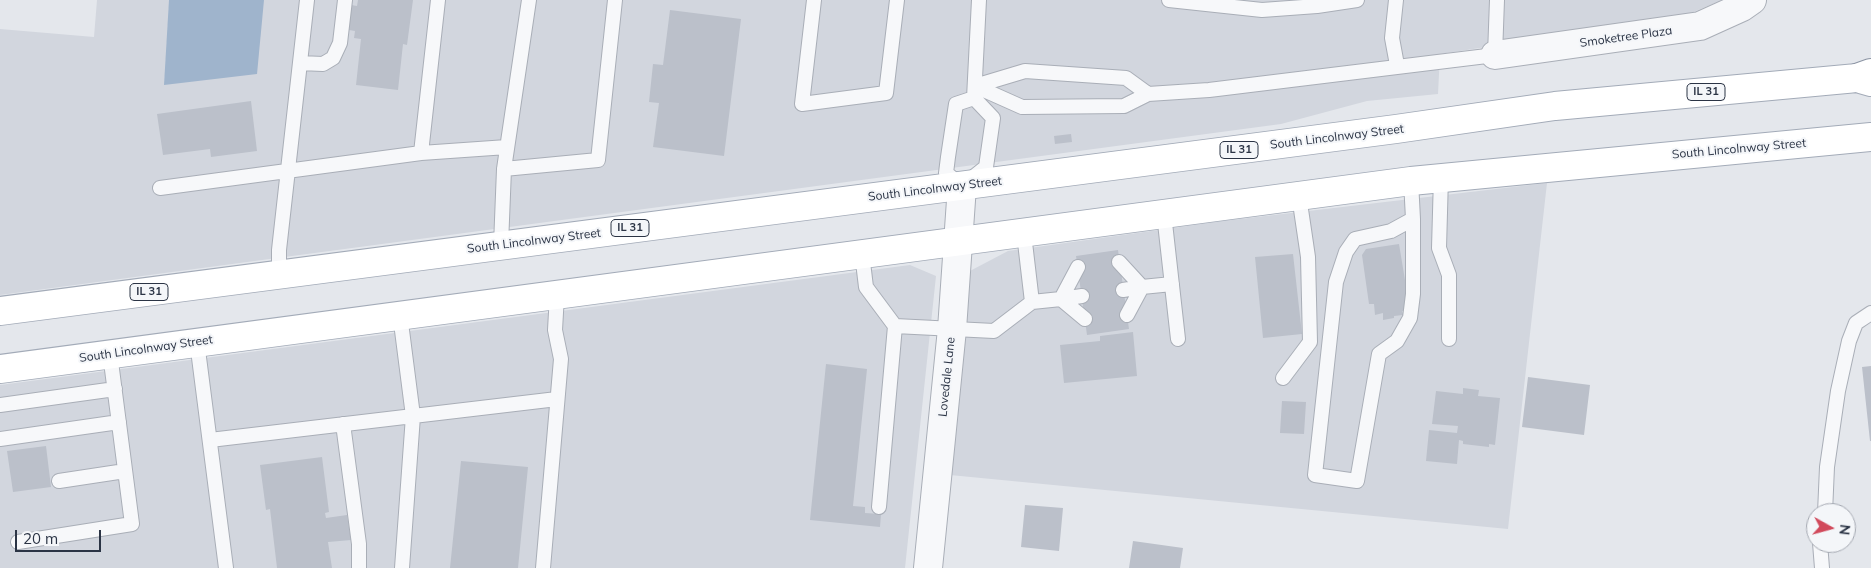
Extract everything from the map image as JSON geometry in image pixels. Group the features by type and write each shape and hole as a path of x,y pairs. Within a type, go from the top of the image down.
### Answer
{"main road":[{"name":"South Lincolnway Street","path":"1,310 962,186 1555,106 1866,78"},
{"name":"South Lincolnway Street","path":"0,370 196,342 556,296 959,240 1024,234 1442,177 1871,137"}],"street":[{"name":"Smoketree Plaza","path":"1495,55 1700,26 1742,7 1752,0"},
{"name":"Lovedale Lane","path":"928,568 952,330 962,186"}],"lane":[{"path":"279,275 279,250 308,0"},
{"path":"300,63 323,64 333,58 340,43 345,0"},
{"path":"421,153 438,0"},
{"path":"501,245 504,169 529,0"},
{"path":"504,169 598,160 615,0"},
{"path":"814,0 802,104 886,93 898,0"},
{"path":"980,0 974,92 993,118 986,167 962,186 946,173 956,104 974,92 1025,71 1126,78 1148,94"},
{"path":"1169,0 1262,10 1317,6 1356,0"},
{"path":"1396,0 1392,38 1396,65"},
{"path":"974,92 1022,107 1124,106 1148,94 1209,90 1396,65 1495,55 1497,0"},
{"path":"160,188 421,153 507,147"},
{"path":"1442,177 1439,248 1449,274 1449,339"},
{"path":"1411,181 1413,219 1413,294 1410,318 1397,341 1379,354 1357,482 1315,475 1336,282 1346,252 1355,239 1391,231 1413,219"},
{"path":"1283,378 1310,342 1308,257 1299,196"},
{"path":"1164,214 1178,339"},
{"path":"1024,234 1032,302"},
{"path":"862,254 866,287 895,326 878,507"},
{"path":"1119,262 1142,287"},
{"path":"1061,299 1078,267"},
{"path":"1123,290 1172,284"},
{"path":"1126,315 1142,287"},
{"path":"543,568 561,359 555,330 556,296"},
{"path":"895,326 994,331 1032,302 1082,296"},
{"path":"1061,299 1085,319"},
{"path":"1825,503 1838,391 1849,341 1856,323 1871,313"},
{"path":"400,316 413,416 402,568"},
{"path":"196,342 226,568"},
{"path":"18,542 132,524 110,354"},
{"path":"0,405 115,389"},
{"path":"210,440 557,399"},
{"path":"0,439 119,422"},
{"path":"344,424 359,544 359,568"},
{"path":"59,481 126,471"},
{"path":"1821,553 1822,568"}],"shaded area":[{"path":"97,0 1722,0 1679,18 1440,54 1438,94 1367,101 1281,124 0,295 0,29 94,37"},
{"path":"1547,183 1508,529 950,475 968,272 1008,251 1223,221"},
{"path":"910,265 936,276 905,568 0,568 0,385"}],"water":[{"path":"169,0 264,0 257,74 164,85"}],"building":[{"path":"358,0 413,0 407,45 403,44 398,90 356,85 361,39 354,38 355,31 349,30 351,5 357,6"},
{"path":"670,10 741,19 724,156 653,147 659,103 649,102 653,64 663,65"},
{"path":"251,101 257,151 211,157 210,149 163,155 157,114"},
{"path":"1071,134 1072,142 1055,144 1054,136"},
{"path":"1399,244 1410,310 1402,311 1403,315 1383,320 1383,313 1375,315 1374,304 1369,304 1362,255 1366,249"},
{"path":"1118,250 1129,329 1087,335 1076,256"},
{"path":"1293,254 1302,334 1263,338 1255,257"},
{"path":"1133,332 1137,376 1064,383 1060,345 1100,341 1100,336"},
{"path":"826,364 867,369 853,506 865,507 865,513 881,514 880,527 810,520"},
{"path":"1871,366 1871,441 1870,441 1862,367"},
{"path":"1528,377 1590,385 1584,435 1522,427"},
{"path":"1463,388 1479,390 1478,396 1500,398 1495,445 1489,444 1489,447 1463,444 1463,441 1459,440 1457,464 1426,461 1429,430 1457,433 1458,426 1432,424 1436,391 1463,394"},
{"path":"1282,401 1306,402 1304,434 1280,433"},
{"path":"46,446 51,487 13,492 7,451"},
{"path":"322,457 329,512 325,513 326,518 347,515 351,540 328,542 332,568 277,568 270,509 266,510 260,465"},
{"path":"461,461 528,467 518,568 450,568"},
{"path":"1025,505 1063,508 1059,551 1021,547"},
{"path":"1133,541 1183,548 1180,568 1129,568"}]}
